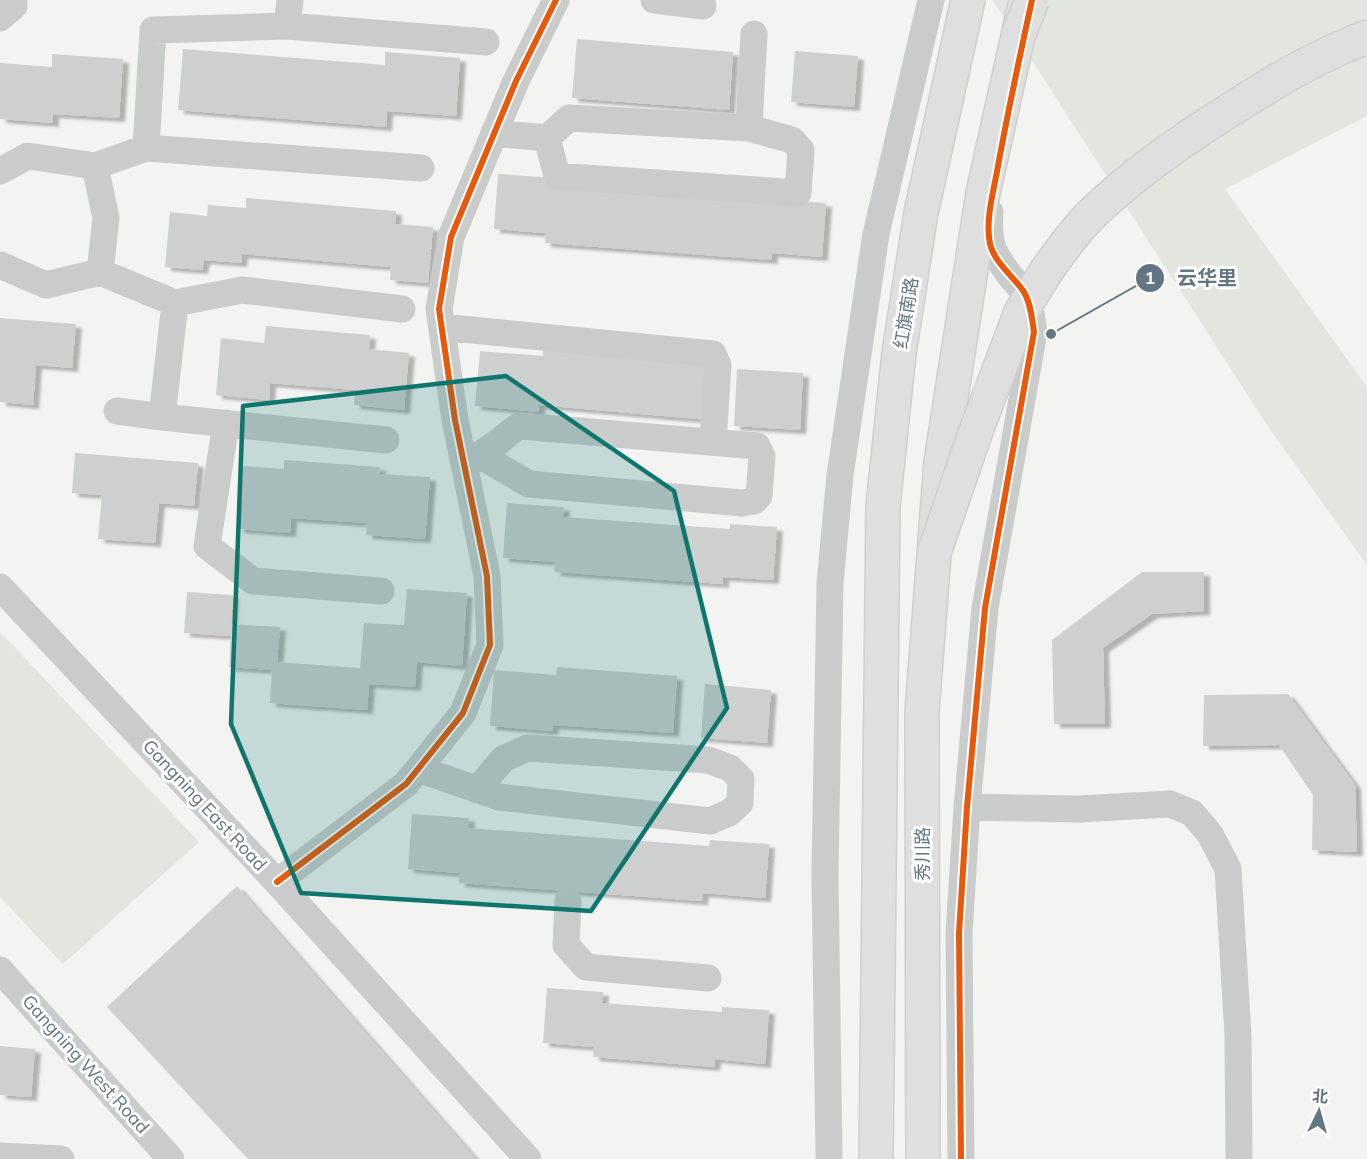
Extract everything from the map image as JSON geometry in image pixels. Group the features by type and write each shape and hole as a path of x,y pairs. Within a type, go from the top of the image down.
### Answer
{"main road":[{"name":"红旗南路","path":"876,1159 884,506 899,353 921,213 968,0"},
{"path":"935,550 941,462 983,193 1026,0"},
{"path":"1019,34 1032,0"},
{"path":"935,550 976,431 1022,312 1047,270 1071,237 1119,190 1208,124 1277,80 1339,47 1367,37"},
{"name":"秀川路","path":"923,1159 922,711 935,550"}],"street":[{"path":"0,18 14,6 14,0"},
{"path":"278,882 406,784 463,713 490,645 487,576 472,460 455,420 439,309 451,237 516,81 556,0"},
{"path":"654,0 703,6"},
{"path":"829,1159 825,873 830,583 840,475 876,234 931,0"},
{"path":"961,1159 959,933 967,807 985,608 1034,332 1031,311 1025,294 990,246 989,232 999,161 1032,0"},
{"path":"147,148 153,30 289,13 486,42"},
{"path":"749,128 754,34"},
{"path":"494,133 548,138 569,118 749,128 792,140 801,150 798,193 557,176 548,138"},
{"path":"0,171 27,156 95,166 147,148 421,168"},
{"path":"95,166 106,218 100,272"},
{"path":"0,265 46,285 100,272 175,303 242,290 402,309"},
{"path":"162,417 175,303"},
{"path":"442,327 713,354 718,365 713,442"},
{"path":"117,411 386,440"},
{"path":"226,423 207,546 253,581 381,591"},
{"path":"520,426 758,446 762,456 759,496 754,501 742,503 530,484 472,460 500,441 510,430 520,426"},
{"name":"Gangning East Road","path":"0,587 278,882 528,1159"},
{"path":"418,769 499,797 710,821 729,813 740,802 741,779 730,768 708,760 527,748 503,759 477,789"},
{"path":"967,807 1078,808 1170,804 1192,813 1210,834 1228,869 1238,1035 1239,1159"},
{"path":"568,901 566,945 586,967 708,978"},
{"name":"Gangning West Road","path":"0,970 171,1159"},
{"path":"0,1156 61,1159"}],"highlighted area":[{"path":"506,376 674,491 727,708 591,911 301,893 231,724 243,406"}],"shaded area":[{"path":"993,0 1367,0 1367,116 1225,189 1367,387 1367,565 1267,425"},
{"path":"0,632 199,842 63,964 0,897"}],"building":[{"path":"577,39 733,52 729,110 572,98"},
{"path":"183,49 385,65 385,52 460,58 456,116 387,111 386,127 178,110"},
{"path":"795,51 858,56 854,107 791,102"},
{"path":"52,54 123,59 119,118 53,114 53,123 0,119 0,63 52,67"},
{"path":"498,174 555,178 554,188 779,205 779,200 826,203 822,257 772,253 772,260 545,243 545,233 494,229"},
{"path":"246,198 396,211 395,224 433,227 428,283 390,280 391,267 242,254 241,263 204,260 202,270 165,267 170,212 207,216 208,205 246,208"},
{"path":"0,318 76,324 72,368 36,365 33,405 0,402"},
{"path":"266,326 370,335 369,349 409,353 404,410 354,405 355,390 270,383 269,400 216,395 221,338 264,343"},
{"path":"543,348 714,362 709,420 539,405 539,412 475,406 480,351 543,356"},
{"path":"737,369 803,373 800,430 734,426"},
{"path":"75,453 198,463 194,506 159,503 155,543 98,539 102,495 72,493"},
{"path":"284,460 380,467 379,474 430,477 425,539 366,535 367,523 291,518 290,533 238,529 243,466 284,469"},
{"path":"507,503 564,507 563,517 730,529 730,524 777,527 773,580 723,577 723,584 554,572 555,562 503,558"},
{"path":"1142,572 1204,572 1204,611 1152,614 1103,648 1105,724 1054,724 1052,640"},
{"path":"407,589 467,593 462,666 417,662 415,687 369,684 367,710 270,703 272,670 229,667 231,636 184,633 187,592 233,595 231,624 280,627 277,662 360,668 364,623 404,625"},
{"path":"557,667 677,676 673,733 553,725 552,731 490,726 494,670 556,675"},
{"path":"705,684 771,690 767,743 701,738"},
{"path":"1288,694 1355,785 1357,852 1312,850 1313,795 1279,745 1203,746 1204,695"},
{"path":"412,814 469,818 468,828 709,846 710,840 769,844 765,898 703,893 702,901 459,883 459,873 408,869"},
{"path":"237,886 476,1159 248,1159 107,1007"},
{"path":"547,988 603,992 602,1003 722,1012 722,1007 769,1010 765,1064 715,1059 714,1067 593,1057 594,1047 543,1043"},
{"path":"0,1046 35,1049 31,1097 0,1095"}],"cycle path":[{"path":"277,882 406,784 463,713 490,645 487,576 455,420 439,309 451,237 516,81 556,0"},
{"path":"961,1159 959,933 967,807 985,608 1034,332 1030,307 1024,292 992,251 989,225 1006,125 1032,0"}],"place":[{"name":"云华里","path":"1051,334"}]}
